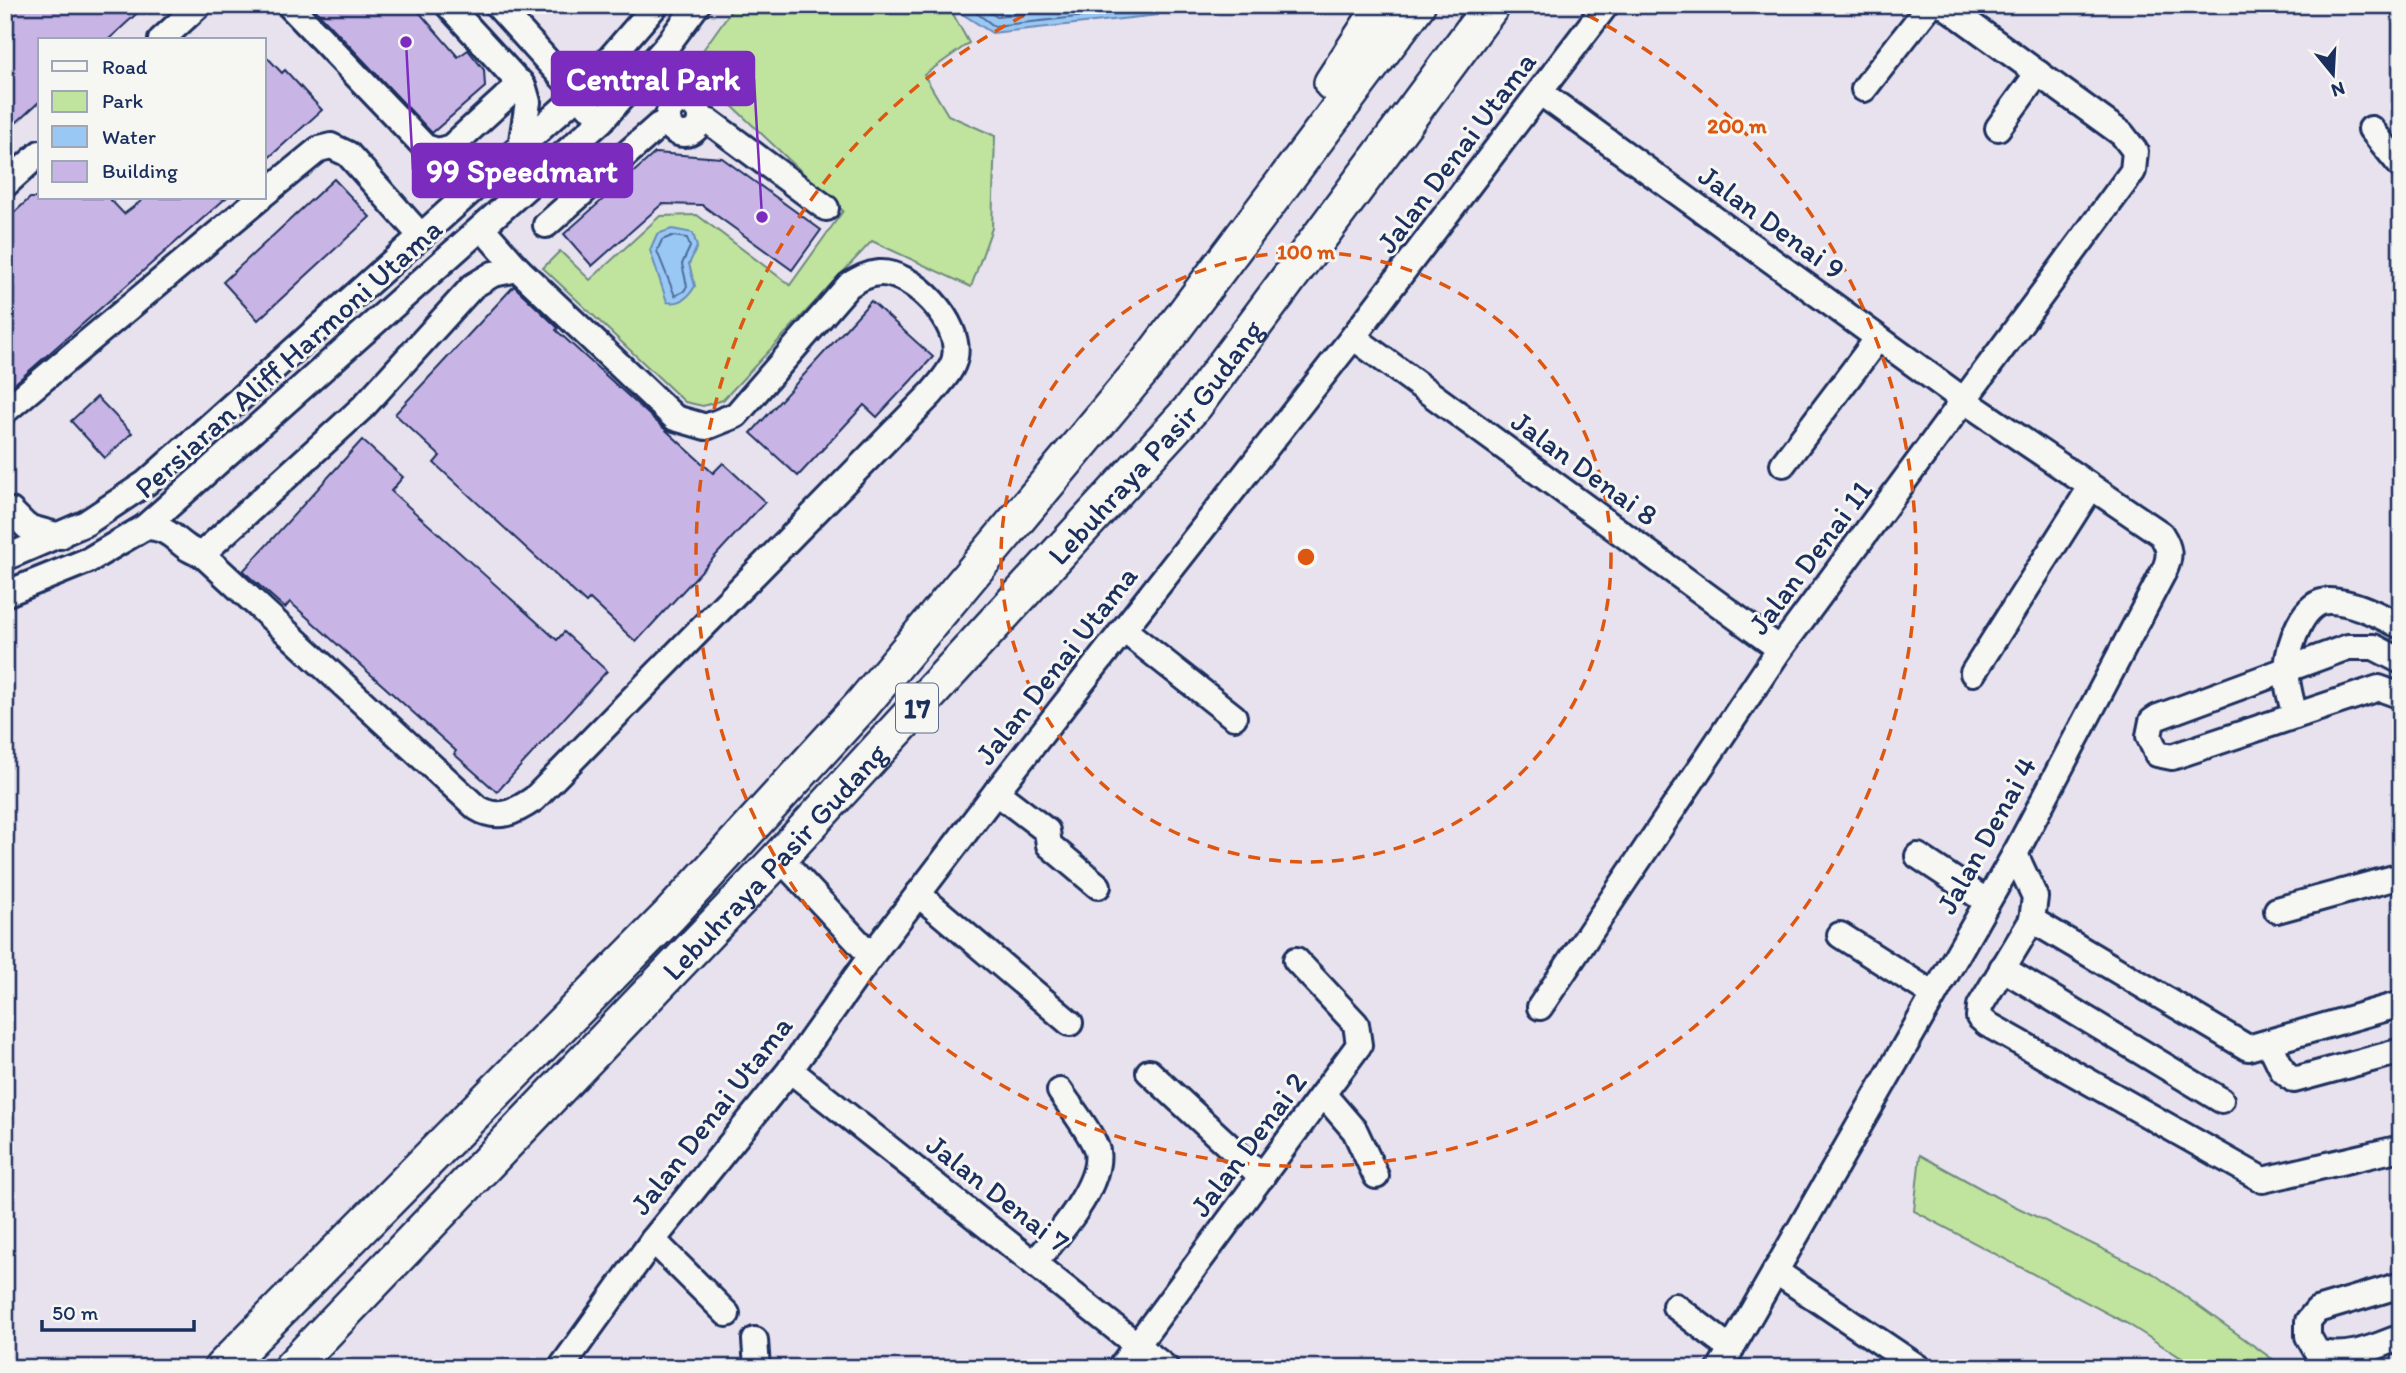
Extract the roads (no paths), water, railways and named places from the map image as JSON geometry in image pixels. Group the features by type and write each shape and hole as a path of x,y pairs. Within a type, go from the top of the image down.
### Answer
{"highway":[{"path":"1147,364 1383,5"},
{"name":"Lebuhraya Pasir Gudang","path":"222,1368 670,915 861,706 1147,364 1418,5"},
{"name":"Lebuhraya Pasir Gudang","path":"291,1368 779,857 1194,406 1492,5"}],"street":[{"path":"163,38 198,5"},
{"path":"289,5 425,147 438,150 451,147 521,83"},
{"path":"448,5 521,83 528,102 521,147"},
{"path":"497,5 601,121"},
{"name":"Persiaran Aliff Harmoni Utama","path":"5,558 60,536 146,483 578,95 656,5"},
{"name":"Persiaran Aliff Harmoni Utama","path":"5,593 89,561 145,527 601,121 646,70 697,5"},
{"name":"Jalan Denai Utama","path":"561,1368 653,1240 790,1070 871,956 996,792 1353,337 1606,5"},
{"path":"1864,89 1930,5"},
{"path":"1944,5 2038,73 1998,128"},
{"path":"553,66 582,66 611,59"},
{"path":"646,70 662,83 673,112"},
{"name":"Jalan Denai 11","path":"1540,1007 1780,649 2133,171 2135,151 2122,135 2038,73"},
{"name":"Jalan Denai 9","path":"1541,93 1965,401"},
{"path":"546,225 687,102 695,106 700,119 710,122 826,208"},
{"path":"2371,129 2401,166"},
{"path":"266,193 319,149 331,146 348,153 421,236"},
{"path":"5,185 38,155"},
{"path":"5,411 257,200"},
{"path":"145,527 159,527 170,532 192,552 202,554 477,808 487,814 515,812 534,800 932,393 955,358 956,340 950,321 934,303 896,276 881,273 863,276 849,285 736,415 706,427 694,425 675,418 518,269 482,228"},
{"path":"456,251 482,279"},
{"path":"202,554 363,407 461,297 482,279 518,269"},
{"name":"Jalan Denai 8","path":"1353,337 1780,649"},
{"path":"1783,464 1878,338"},
{"name":"Jalan Denai 4","path":"1725,1358 2015,854 2170,559 2169,547 2161,534 1965,401"},
{"path":"1973,673 2091,487"},
{"path":"180,495 176,513 201,544 202,554"},
{"path":"8,504 27,527 60,536"},
{"path":"5,549 12,531 8,504"},
{"path":"2295,716 2286,669 2299,622 2311,606 2327,601 2358,606 2401,626"},
{"path":"1124,630 1234,717"},
{"path":"2401,661 2374,647 2348,647 2158,717 2152,721 2149,736 2157,754 2172,757 2379,688 2401,696"},
{"path":"996,792 1046,831 1049,845 1097,886"},
{"path":"2015,854 2035,897 2032,920 1980,1006 1979,1017 1987,1024 2263,1180 2401,1148"},
{"path":"1918,856 1986,901"},
{"path":"779,857 871,956"},
{"path":"2277,910 2401,876"},
{"path":"918,894 1070,1023"},
{"path":"2032,920 2248,1048 2401,1004"},
{"path":"1840,935 1933,994"},
{"name":"Jalan Denai 2","path":"1120,1368 1359,1045 1360,1034 1348,1013 1296,960"},
{"path":"2002,968 2221,1100"},
{"path":"2269,1042 2283,1071 2294,1080 2401,1051"},
{"name":"Jalan Denai 7","path":"790,1070 1166,1368"},
{"path":"1149,1072 1262,1177"},
{"path":"1034,1263 1067,1225 1087,1192 1096,1158 1097,1151 1060,1091"},
{"path":"1324,1095 1355,1131 1376,1176"},
{"path":"653,1240 727,1314"},
{"path":"1775,1272 1919,1368"},
{"path":"2401,1285 2317,1310 2308,1321 2308,1336 2317,1352 2336,1357 2401,1337"},
{"path":"1675,1306 1725,1358"},
{"path":"755,1340 757,1368"}],"water":[{"path":"959,5 1162,5 1158,15 992,33 961,13"},
{"path":"672,229 693,233 697,247 689,264 695,286 684,299 672,303 667,302 650,250 657,234"}],"place":[{"name":"99 Speedmart","path":"406,42"},
{"name":"Central Park","path":"762,217"}]}
